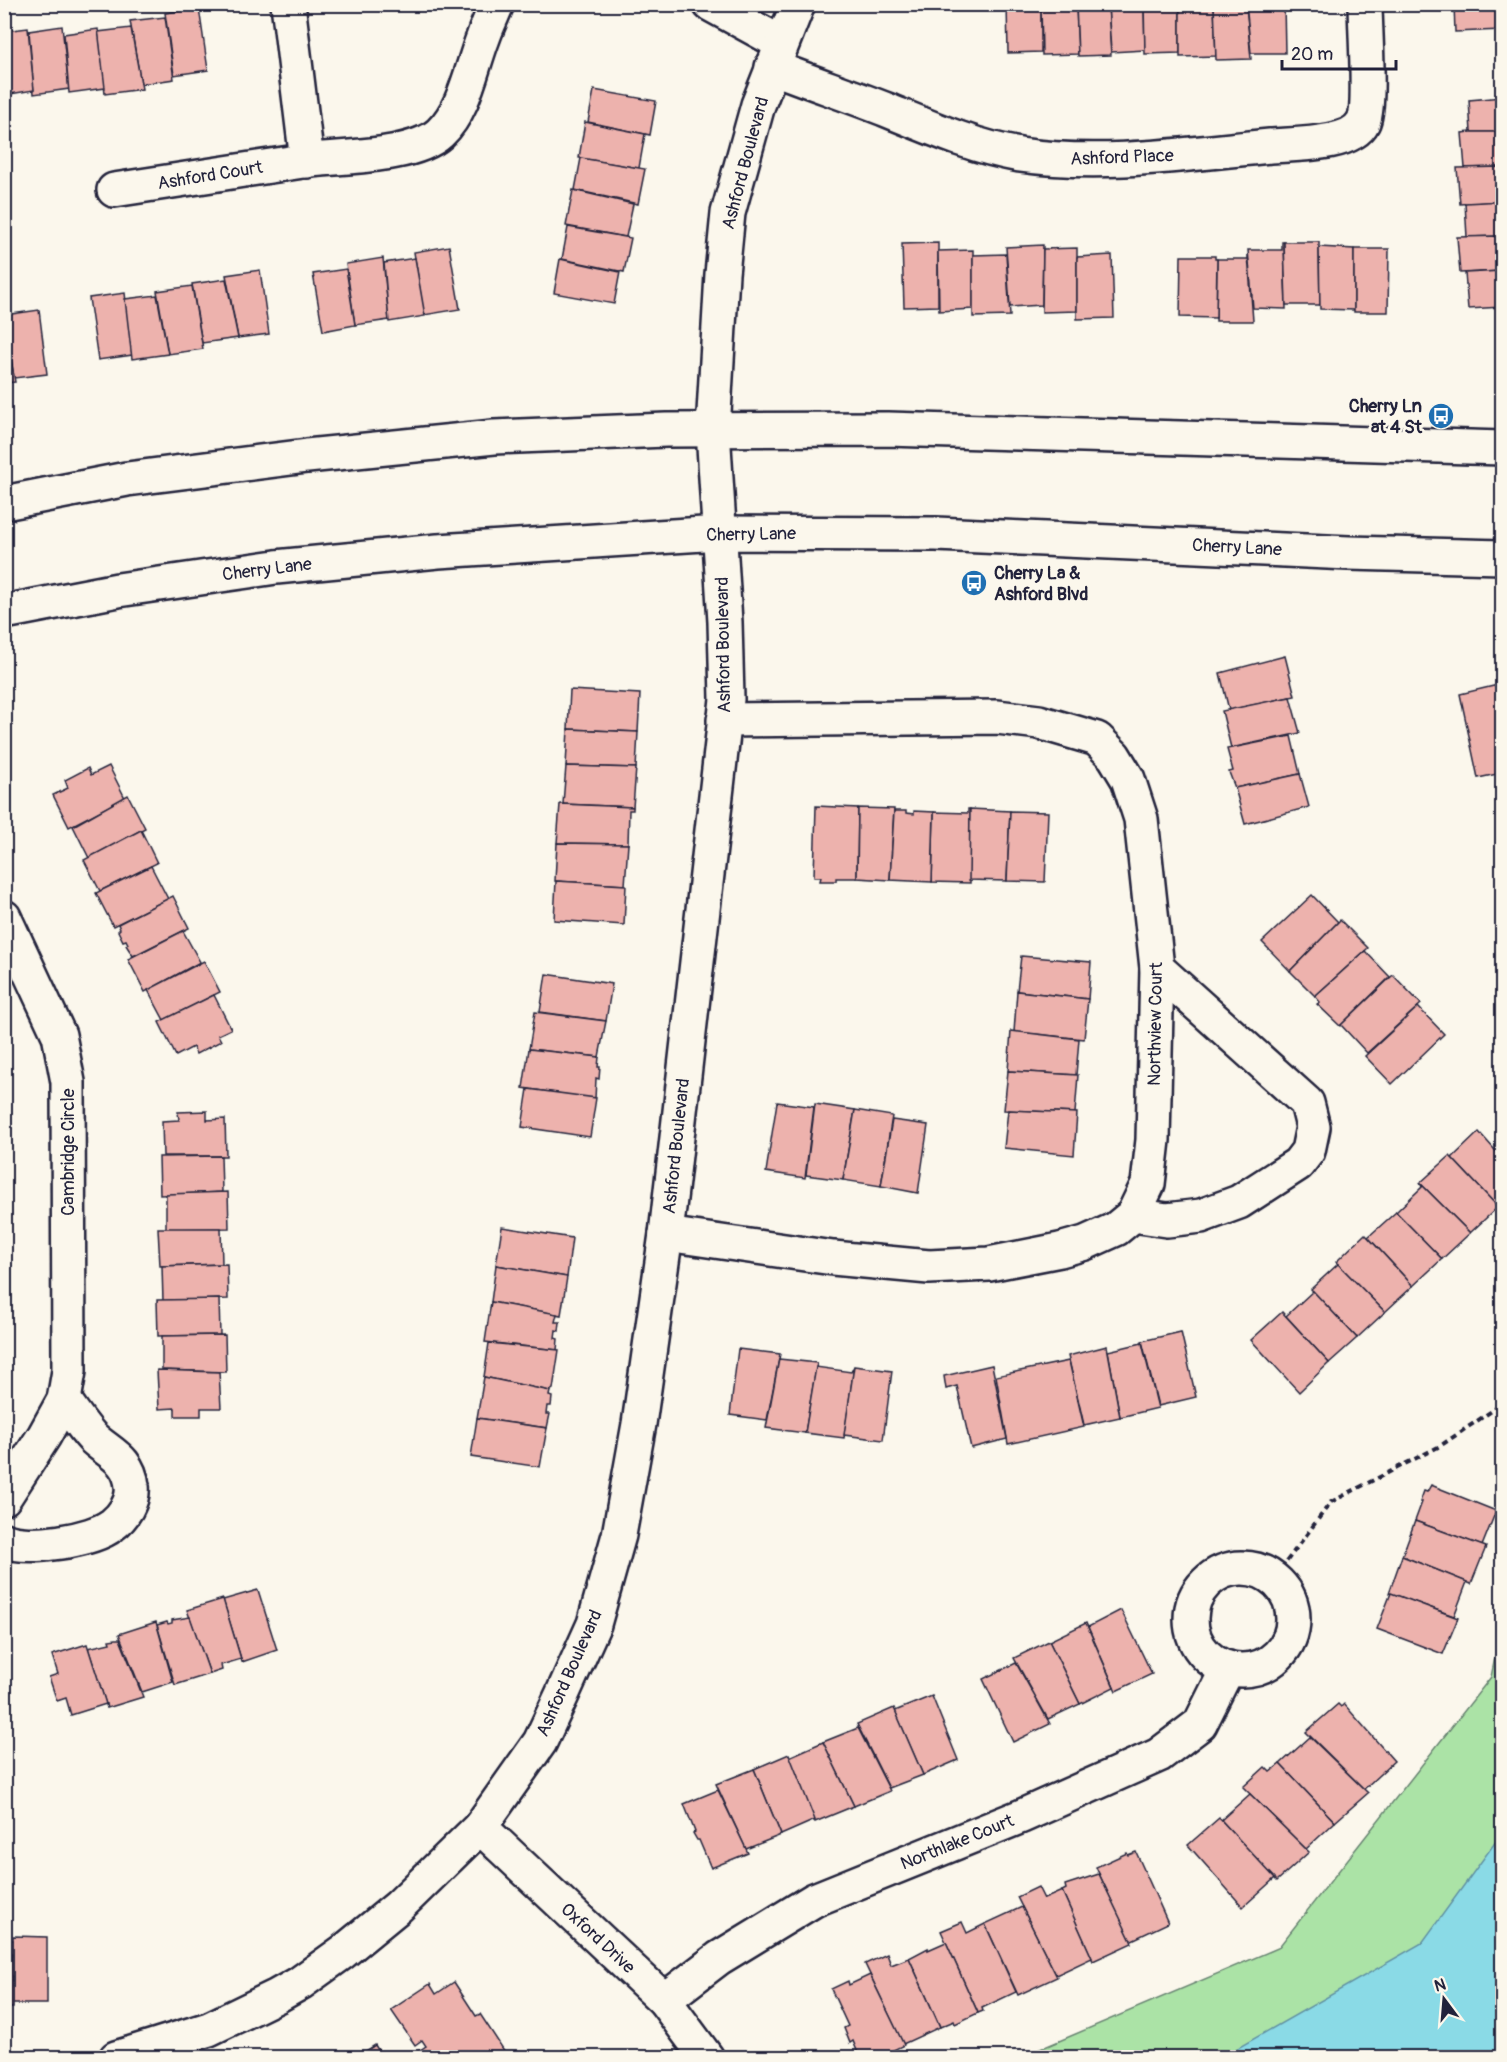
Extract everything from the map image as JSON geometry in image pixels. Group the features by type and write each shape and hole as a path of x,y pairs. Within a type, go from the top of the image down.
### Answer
{"street":[{"path":"288,4 307,161"},
{"name":"Ashford Court","path":"114,190 307,161 372,155 416,146 440,133 451,120 462,98 483,35 498,4"},
{"path":"710,4 777,55"},
{"name":"Ashford Boulevard","path":"116,2058 209,2029 300,1983 398,1907 480,1827 540,1742 594,1624 619,1535 639,1424 666,1234 727,699 725,622 713,430 728,213 758,105 798,4"},
{"name":"Ashford Place","path":"777,55 972,144 1019,154 1067,160 1153,158 1324,141 1348,136 1357,130 1363,122 1366,88 1365,4"},
{"path":"4,503 127,479 307,456 494,437 666,430 936,430 1503,448"},
{"name":"Cherry Lane","path":"4,612 118,590 276,567 438,551 719,534 936,534 1349,553 1503,557"},
{"name":"Northview Court","path":"666,1234 833,1258 929,1267 989,1264 1060,1250 1085,1243 1116,1229 1133,1215 1141,1202 1148,1184 1153,1140 1157,968 1141,819 1128,779 1114,756 1097,739 1039,722 997,717 724,720"},
{"name":"Cambridge Circle","path":"4,917 58,1035 68,1082 69,1371 64,1400 4,1498"},
{"path":"1133,1215 1167,1220 1201,1216 1239,1202 1298,1164 1308,1151 1313,1127 1307,1103 1157,968"},
{"path":"4,1540 28,1545 56,1543 110,1527 126,1512 132,1487 126,1467 113,1452 93,1438 64,1400"},
{"path":"1236,1568 1256,1570 1274,1578 1287,1594 1294,1613 1292,1632 1283,1650 1267,1664 1249,1670 1228,1668 1210,1659 1198,1644 1191,1625 1193,1605 1202,1587 1217,1574 1236,1568"},
{"name":"Northlake Court","path":"664,2000 719,1958 814,1900 1022,1816 1159,1755 1200,1724 1228,1668"},
{"name":"Oxford Drive","path":"480,1827 664,2000 707,2058"}],"path":[{"path":"1274,1578 1331,1502 1440,1446 1503,1404"}],"green space":[{"path":"1502,1624 1502,2057 1019,2058 1278,1948 1491,1677"}],"water":[{"path":"1502,1833 1502,2057 1222,2057 1422,1943"}],"building":[{"path":"1007,4 1041,4 1041,52 1008,53"},
{"path":"1041,4 1076,4 1078,54 1042,55"},
{"path":"1076,4 1108,4 1111,55 1078,56"},
{"path":"1108,4 1144,4 1145,50 1111,52"},
{"path":"1144,4 1180,4 1180,53 1145,54"},
{"path":"1180,4 1214,4 1216,56 1180,57"},
{"path":"1214,4 1246,4 1251,59 1216,60"},
{"path":"1246,4 1284,4 1285,53 1251,53"},
{"path":"1454,4 1502,4 1502,30 1455,32"},
{"path":"199,8 208,70 174,75 165,13"},
{"path":"165,17 174,79 141,84 130,21"},
{"path":"62,26 69,89 34,94 29,31"},
{"path":"28,28 34,90 4,95 4,31"},
{"path":"131,28 142,89 105,94 98,32"},
{"path":"98,29 105,88 69,93 64,34"},
{"path":"594,90 656,101 650,135 588,122"},
{"path":"1502,97 1502,132 1471,132 1469,100"},
{"path":"585,122 645,134 639,168 579,158"},
{"path":"1502,132 1502,167 1465,168 1462,133"},
{"path":"581,158 645,169 638,204 575,190"},
{"path":"1502,167 1502,201 1460,204 1457,168"},
{"path":"573,190 633,204 626,237 566,226"},
{"path":"1502,201 1502,236 1467,237 1465,203"},
{"path":"568,227 631,238 624,272 562,259"},
{"path":"1502,236 1502,271 1460,273 1457,237"},
{"path":"1282,242 1284,242 1286,309 1253,308 1248,250 1282,250"},
{"path":"1284,242 1319,242 1320,305 1286,305"},
{"path":"938,243 938,306 904,307 902,244"},
{"path":"1043,245 1042,305 1010,307 1006,247"},
{"path":"449,246 460,309 424,315 414,252"},
{"path":"1319,247 1354,249 1354,310 1320,309"},
{"path":"1077,248 1077,311 1042,312 1043,249"},
{"path":"1354,249 1389,249 1388,312 1354,312"},
{"path":"973,250 973,309 939,311 938,251"},
{"path":"1006,254 1010,316 973,317 973,255"},
{"path":"1112,255 1114,318 1077,319 1077,257"},
{"path":"1248,255 1253,321 1216,321 1217,259 1248,259"},
{"path":"1181,256 1215,256 1217,259 1216,318 1180,317"},
{"path":"383,258 389,320 355,325 346,264"},
{"path":"415,258 425,316 389,322 384,263"},
{"path":"560,259 620,272 614,304 554,293"},
{"path":"346,269 355,325 323,331 313,274"},
{"path":"260,270 269,334 238,338 226,275"},
{"path":"1502,271 1502,307 1468,309 1465,273"},
{"path":"226,279 238,338 202,343 192,284"},
{"path":"192,286 203,349 168,354 157,291"},
{"path":"125,293 132,355 98,360 89,298"},
{"path":"157,295 168,354 132,359 125,299"},
{"path":"39,310 47,374 14,378 5,315"},
{"path":"4,321 15,382 4,383"},
{"path":"1285,656 1295,696 1229,710 1220,673"},
{"path":"1502,684 1502,773 1478,778 1460,694"},
{"path":"570,690 640,694 638,732 568,729"},
{"path":"1290,697 1300,733 1231,748 1222,711"},
{"path":"568,729 638,732 636,768 566,766"},
{"path":"1291,736 1300,774 1235,788 1229,772 1233,771 1227,749"},
{"path":"109,766 125,798 69,827 53,795 68,788 65,780 88,768 91,775"},
{"path":"566,766 636,768 633,807 563,804"},
{"path":"1300,774 1309,807 1245,824 1235,788"},
{"path":"128,795 145,828 89,858 73,826"},
{"path":"560,804 633,807 633,810 629,810 628,844 557,843"},
{"path":"816,806 858,808 857,878 820,881 821,877 814,877"},
{"path":"858,808 894,809 890,880 857,878"},
{"path":"970,809 970,883 932,882 934,812 968,813"},
{"path":"970,809 1010,811 1007,881 969,880"},
{"path":"894,811 914,814 914,811 934,812 932,882 890,880"},
{"path":"1010,811 1048,812 1045,882 1007,881"},
{"path":"141,830 157,863 100,891 84,860"},
{"path":"557,843 628,844 625,885 555,881"},
{"path":"151,866 168,899 113,926 96,893"},
{"path":"556,881 626,885 624,925 554,920"},
{"path":"1312,895 1338,922 1290,971 1262,942"},
{"path":"173,896 189,928 133,956 126,945 128,944 126,940 123,941 118,931 120,929 118,924"},
{"path":"1340,920 1368,948 1315,996 1290,971"},
{"path":"183,931 200,962 145,992 128,959"},
{"path":"1365,951 1390,977 1340,1026 1317,1004 1320,1002 1315,996"},
{"path":"1021,956 1091,962 1088,999 1017,991"},
{"path":"204,961 220,992 164,1020 148,990"},
{"path":"546,974 612,984 606,1021 540,1012"},
{"path":"1393,975 1421,1004 1367,1053 1341,1025"},
{"path":"1017,991 1088,999 1084,1039 1014,1032"},
{"path":"214,995 231,1029 218,1035 221,1041 196,1054 193,1047 176,1056 159,1022"},
{"path":"1418,1007 1444,1034 1392,1084 1365,1056"},
{"path":"535,1012 606,1021 599,1057 529,1049"},
{"path":"1011,1031 1079,1039 1076,1075 1008,1071"},
{"path":"529,1049 599,1057 599,1079 596,1078 595,1099 523,1088"},
{"path":"1008,1071 1078,1075 1075,1113 1004,1110"},
{"path":"528,1089 596,1098 590,1137 522,1127"},
{"path":"777,1102 814,1107 805,1178 766,1172"},
{"path":"815,1104 855,1110 843,1180 806,1175"},
{"path":"855,1110 892,1116 881,1186 843,1180"},
{"path":"1008,1110 1077,1113 1074,1155 1004,1148"},
{"path":"207,1111 207,1120 225,1119 226,1156 163,1156 162,1121 179,1120 178,1112"},
{"path":"892,1120 928,1125 918,1193 881,1186"},
{"path":"1479,1132 1502,1158 1502,1199 1496,1205 1452,1158"},
{"path":"221,1156 222,1192 160,1195 159,1157"},
{"path":"1450,1156 1498,1207 1470,1233 1420,1183"},
{"path":"1420,1183 1470,1233 1442,1259 1396,1212 1422,1187"},
{"path":"228,1192 229,1228 166,1229 166,1194"},
{"path":"1396,1212 1442,1259 1413,1286 1368,1237"},
{"path":"502,1227 572,1238 567,1277 496,1265"},
{"path":"158,1228 221,1228 222,1264 160,1266"},
{"path":"1365,1234 1413,1286 1385,1312 1336,1262"},
{"path":"227,1264 228,1299 163,1301 162,1266"},
{"path":"1338,1264 1385,1312 1357,1338 1311,1289"},
{"path":"496,1265 567,1277 561,1315 491,1302"},
{"path":"1313,1291 1357,1338 1329,1363 1286,1316"},
{"path":"219,1299 220,1335 158,1336 157,1300"},
{"path":"491,1302 557,1314 555,1322 560,1322 555,1338 558,1339 557,1350 485,1342"},
{"path":"1282,1312 1329,1363 1299,1392 1251,1340"},
{"path":"1181,1332 1196,1397 1158,1406 1142,1341"},
{"path":"225,1335 226,1372 162,1370 162,1336"},
{"path":"489,1343 559,1350 553,1389 550,1391 484,1377"},
{"path":"1142,1343 1158,1408 1120,1417 1108,1351"},
{"path":"1107,1346 1120,1417 1084,1425 1068,1356"},
{"path":"738,1349 780,1354 767,1420 730,1415"},
{"path":"779,1359 817,1363 805,1433 766,1428"},
{"path":"1069,1361 1084,1427 1008,1444 996,1376"},
{"path":"992,1365 1007,1439 971,1448 957,1386 946,1389 944,1376"},
{"path":"854,1366 844,1438 805,1433 816,1367 851,1372"},
{"path":"854,1366 892,1371 883,1440 844,1435"},
{"path":"157,1370 219,1372 221,1408 201,1408 201,1416 175,1416 175,1408 159,1409"},
{"path":"484,1377 550,1391 549,1396 552,1397 551,1406 547,1406 546,1414 550,1414 547,1428 477,1418"},
{"path":"477,1418 547,1428 540,1467 471,1457"},
{"path":"1431,1485 1496,1511 1482,1546 1415,1521 1424,1491 1427,1492"},
{"path":"1415,1521 1486,1547 1471,1584 1402,1556"},
{"path":"1402,1556 1467,1582 1454,1616 1389,1593"},
{"path":"258,1590 277,1650 242,1662 223,1600"},
{"path":"1391,1593 1458,1618 1443,1654 1377,1629"},
{"path":"223,1599 241,1659 221,1665 222,1670 210,1674 187,1610"},
{"path":"1121,1610 1152,1674 1116,1691 1088,1627"},
{"path":"190,1617 210,1674 175,1685 157,1625"},
{"path":"156,1622 173,1682 142,1692 119,1634"},
{"path":"1086,1623 1114,1687 1080,1704 1049,1641"},
{"path":"120,1639 143,1697 107,1708 88,1648 110,1643 109,1640"},
{"path":"1049,1641 1080,1704 1048,1719 1014,1658"},
{"path":"87,1644 106,1704 71,1715 66,1698 57,1701 49,1677 58,1674 52,1655"},
{"path":"1016,1663 1050,1724 1013,1742 983,1679"},
{"path":"932,1696 958,1760 923,1775 895,1711"},
{"path":"1338,1704 1341,1707 1344,1704 1394,1761 1364,1789 1306,1732"},
{"path":"894,1708 923,1775 889,1788 857,1724"},
{"path":"858,1728 890,1791 854,1806 823,1742"},
{"path":"1310,1737 1368,1793 1335,1822 1280,1764"},
{"path":"823,1742 854,1806 815,1822 789,1757"},
{"path":"789,1754 815,1820 781,1835 754,1769"},
{"path":"1280,1764 1335,1822 1306,1849 1243,1787 1265,1767 1270,1772"},
{"path":"754,1769 781,1835 746,1849 716,1784"},
{"path":"718,1790 748,1853 711,1868 699,1840 693,1833 695,1832 684,1804"},
{"path":"1250,1794 1309,1852 1277,1881 1221,1820"},
{"path":"1219,1818 1275,1878 1243,1907 1188,1845"},
{"path":"1136,1852 1168,1923 1130,1941 1096,1867 1127,1853 1128,1855"},
{"path":"1099,1874 1132,1943 1093,1961 1062,1891 1066,1889 1065,1885"},
{"path":"1038,1887 1044,1899 1062,1891 1092,1958 1056,1975 1017,1897"},
{"path":"1022,1907 1057,1977 1018,1995 985,1924"},
{"path":"962,1922 967,1933 985,1924 1016,1992 982,2008 983,2011 978,2013 941,1931"},
{"path":"13,1936 47,1937 47,2004 13,2004"},
{"path":"4,1940 13,1940 13,2008 4,2008"},
{"path":"946,1942 978,2013 955,2024 954,2021 940,2027 909,1958"},
{"path":"887,1954 891,1965 909,1958 940,2027 903,2044 865,1964"},
{"path":"870,1975 904,2045 877,2058 860,2058 853,2041 850,2043 844,2028 848,2026 831,1989 848,1981 849,1985"},
{"path":"454,1982 476,2016 480,2014 505,2052 497,2058 408,2058 426,2046 422,2040 415,2045 391,2010 430,1984 436,1994"},
{"path":"375,2045 383,2058 355,2058"}],"place":[{"name":"Cherry Ln at 4 St","path":"1441,416"},
{"name":"Cherry La & Ashford Blvd","path":"974,583"}]}
